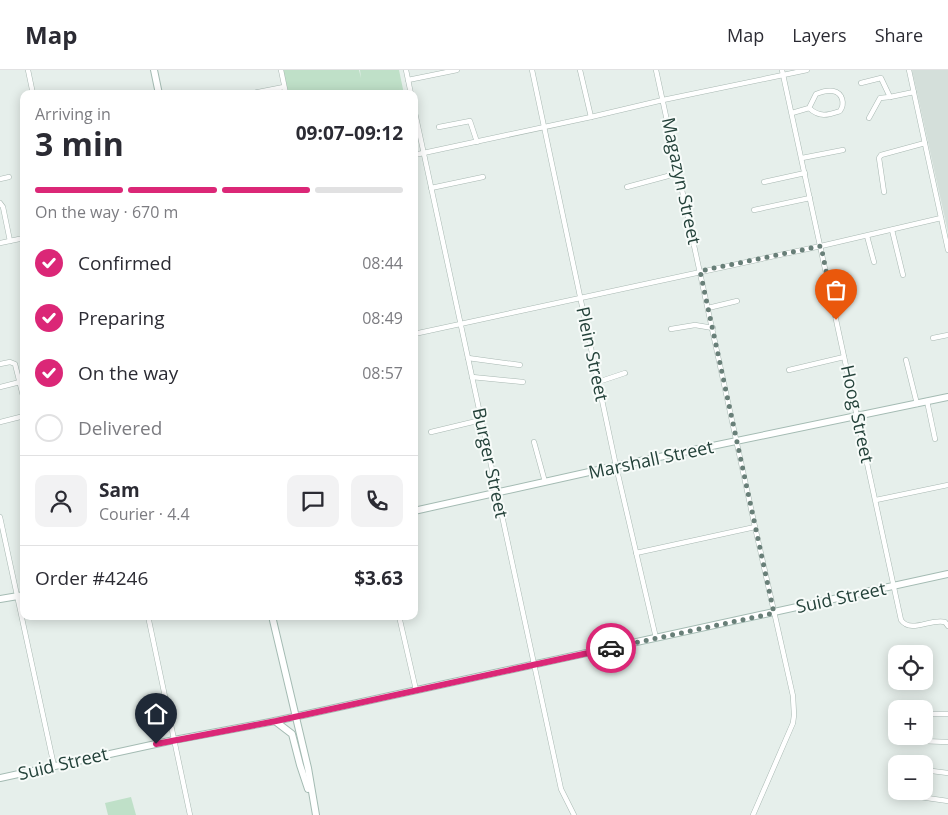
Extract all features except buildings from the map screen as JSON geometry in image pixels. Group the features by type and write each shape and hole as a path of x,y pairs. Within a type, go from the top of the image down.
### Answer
{"street":[{"path":"28,70 32,90"},
{"path":"154,70 158,90"},
{"path":"281,70 285,90"},
{"path":"406,70 410,90"},
{"path":"408,80 458,70"},
{"name":"Plein Street","path":"532,70 616,466 656,638"},
{"path":"580,70 591,117"},
{"name":"Magazyn Street","path":"656,70 793,696 794,715 786,740 752,815"},
{"path":"418,154 591,117 783,72 807,70"},
{"path":"909,70 948,250"},
{"name":"Hoog Street","path":"783,72 902,620 905,625 910,626 937,621 947,622"},
{"path":"861,83 882,78 890,97"},
{"path":"269,90 284,87"},
{"path":"828,91 834,91 839,94 843,106 840,111 822,116 809,108 816,94 828,91"},
{"path":"869,118 880,98 914,92"},
{"path":"792,112 809,108"},
{"path":"439,127 470,121 477,142"},
{"name":"Burger Street","path":"418,126 561,789 574,815"},
{"path":"884,192 879,158 881,154 925,143"},
{"path":"802,158 843,150"},
{"path":"627,187 679,173"},
{"path":"764,182 805,173"},
{"path":"0,178 9,177"},
{"path":"431,188 483,177"},
{"path":"754,210 810,198"},
{"path":"0,203 3,207 10,240"},
{"path":"418,333 867,236 941,218"},
{"path":"892,230 903,275"},
{"path":"867,236 874,262"},
{"path":"0,242 20,239"},
{"path":"708,308 737,301"},
{"path":"671,329 695,324 713,328"},
{"path":"934,338 948,335"},
{"path":"789,370 844,357"},
{"path":"468,358 520,365"},
{"path":"906,360 917,404"},
{"path":"0,364 10,362 15,364 20,382 0,387"},
{"path":"598,382 625,373"},
{"path":"472,377 523,382"},
{"name":"Marshall Street","path":"418,510 616,466 948,397"},
{"path":"927,402 935,439"},
{"path":"0,422 20,417"},
{"path":"431,432 481,420"},
{"path":"534,442 545,482"},
{"path":"876,500 948,485"},
{"path":"0,517 20,592"},
{"path":"636,552 755,527"},
{"name":"Suid Street","path":"0,778 174,740 276,721 948,574"},
{"path":"0,600 20,596"},
{"path":"26,620 54,766"},
{"path":"149,620 190,815"},
{"path":"273,620 308,768 316,815"},
{"path":"400,620 416,690"},
{"path":"933,714 948,714"},
{"path":"276,721 292,734 304,779 312,796"},
{"path":"933,742 948,742"},
{"path":"933,771 948,773"},
{"path":"933,799 948,801"}],"shaded area":[{"path":"912,70 948,70 948,232"}],"green space":[{"path":"282,70 359,70 361,78 360,70 399,70 403,90 287,90"},
{"path":"131,797 136,815 108,815 105,803"}],"way so far":[{"path":"611,648 774,613 700,271 821,246 836,320"}],"route":[{"path":"156,744 276,721 611,648"}]}
